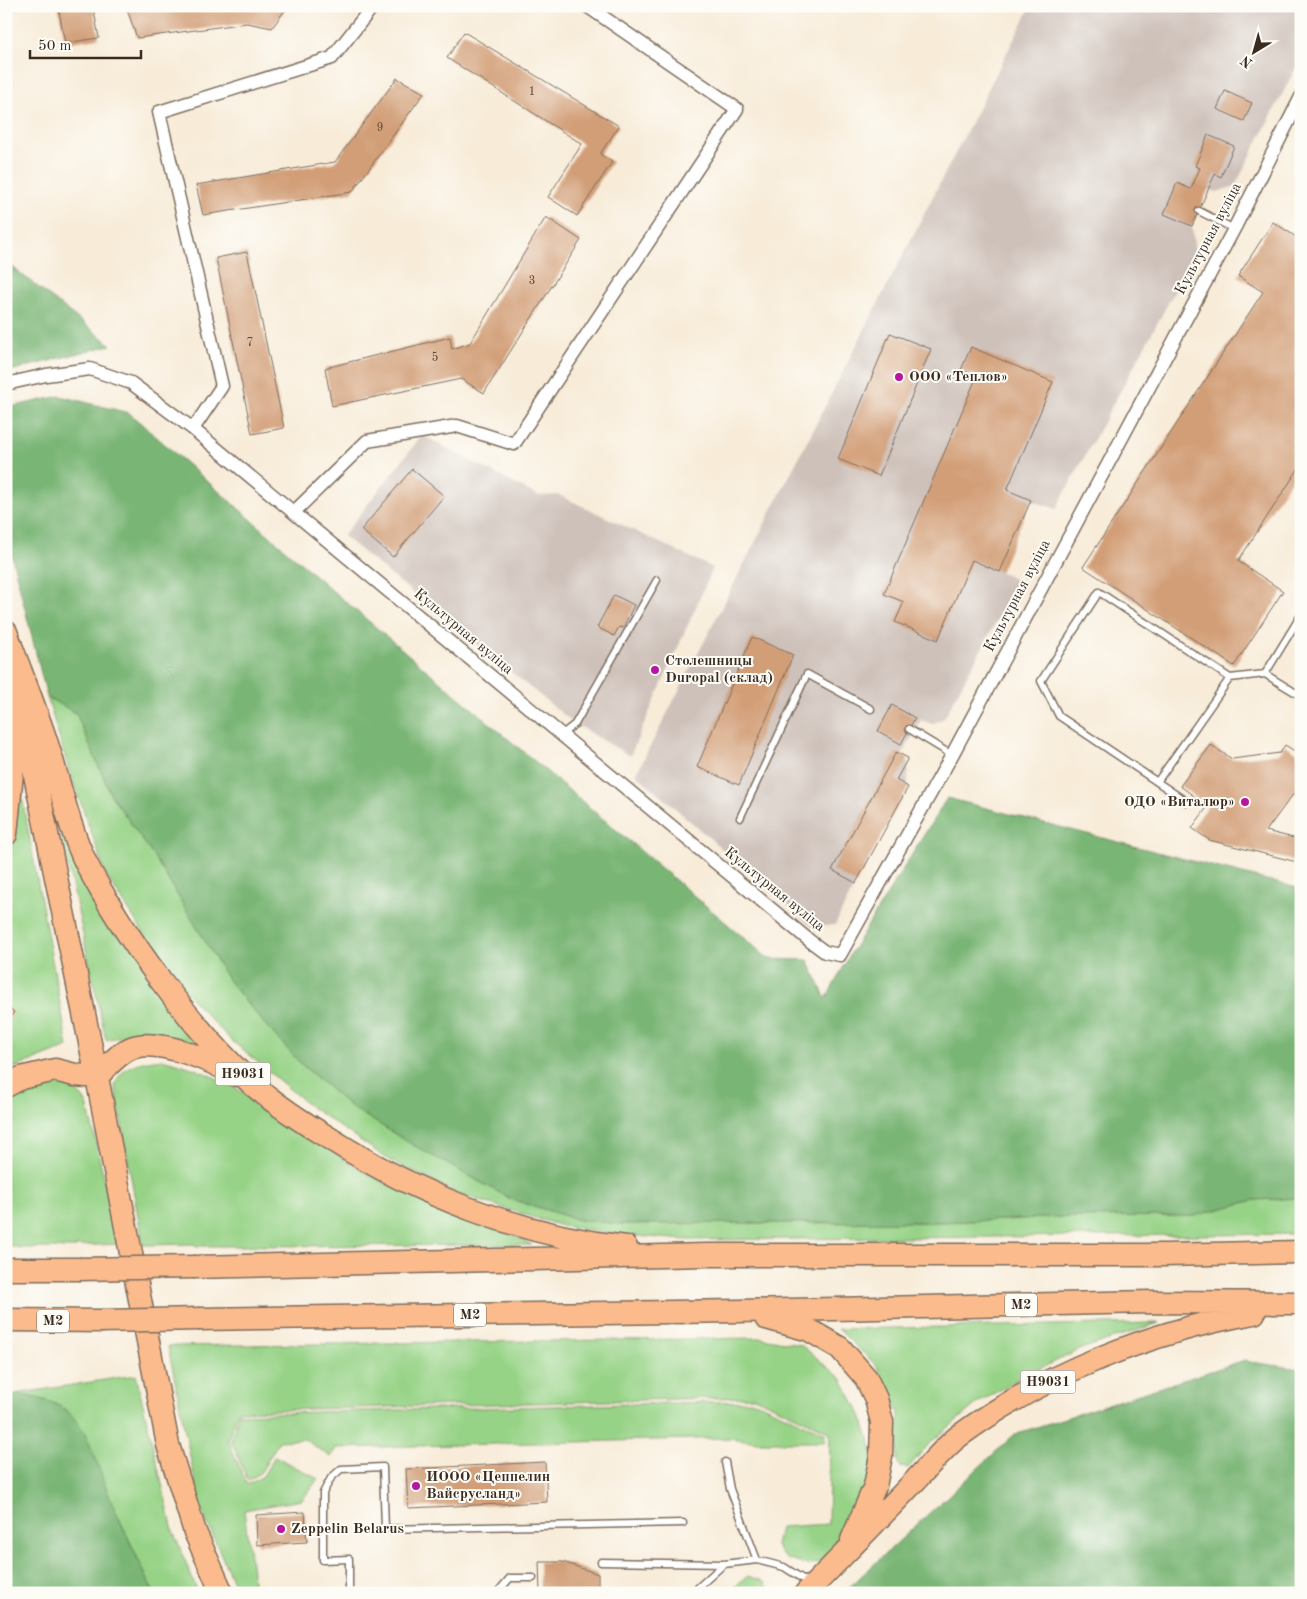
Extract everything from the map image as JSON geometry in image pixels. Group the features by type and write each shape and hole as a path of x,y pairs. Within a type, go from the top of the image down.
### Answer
{"highway":[{"name":"Н9031","path":"6,632 47,745 67,811 90,869 140,951 181,1007 252,1084"},
{"path":"6,638 97,1077 168,1445 195,1532 222,1593"},
{"path":"6,675 12,773 6,834"},
{"name":"Н9031","path":"97,1077 108,1065 131,1048 151,1046 181,1051 216,1063 252,1084 281,1107 354,1154 391,1175 463,1207 556,1235 608,1245 706,1255"},
{"path":"6,1086 21,1078 55,1070 75,1075 97,1077"},
{"path":"6,1269 195,1267 706,1255 1144,1255 1301,1252"},
{"name":"М2","path":"6,1320 101,1321 740,1311 1152,1302 1301,1304"},
{"name":"Н9031","path":"809,1589 958,1437 1031,1390 1104,1357 1164,1334 1228,1318 1301,1304"},
{"name":"Н9031","path":"740,1311 809,1330 840,1348 866,1378 876,1399 882,1422 881,1456 875,1486 846,1552"}],"street":[{"path":"193,429 222,386 159,112 332,58 373,6"},
{"path":"294,512 367,441 457,426 514,444 738,109 586,6"},
{"name":"Культурная вуліца","path":"6,384 46,375 90,369 131,383 193,429 294,512 810,942 825,952 840,955 952,755 1234,229 1301,97"}],"lane":[{"path":"1199,211 1234,229"},
{"path":"561,735 575,724 656,580"},
{"path":"1187,802 1059,716 1041,681 1098,592 1230,678 1265,674 1301,696"},
{"path":"1265,674 1301,615"},
{"path":"740,818 807,674 871,709"},
{"path":"1157,782 1230,678"},
{"path":"909,729 952,755"},
{"path":"726,1462 730,1489 757,1560"},
{"path":"349,1593 349,1560 323,1560 323,1493 331,1478 341,1469 382,1467 384,1528 682,1522"},
{"path":"601,1562 724,1564 757,1560 784,1567 809,1589"},
{"path":"692,1593 724,1564"},
{"path":"497,1593 510,1578 533,1578"}],"shaded area":[{"path":"1031,6 1301,6 1301,58 1235,186 1217,192 1208,189 1192,226 1195,254 1056,509 1031,500 1000,572 1018,581 944,718 932,724 921,720 902,755 908,758 908,787 835,925 812,927 636,774"},
{"path":"422,435 538,496 559,495 713,568 630,756 575,724 343,536"}],"green space":[{"path":"6,262 111,345 6,372"},
{"path":"60,396 129,413 334,592 769,959 808,960 826,999 852,951 947,798 1301,889 1301,1198 1254,1200 1193,1216 1057,1217 934,1222 622,1224 579,1220 511,1199 413,1145 351,1107 300,1063 229,981 157,861 111,795 76,713 47,697 6,533 6,408"},
{"path":"47,697 76,713 111,795 157,861 229,981 300,1063 351,1107 413,1145 511,1199 579,1220 622,1224 934,1222 1057,1217 1193,1216 1254,1200 1301,1198 1301,1234 686,1240 613,1234 562,1226 458,1194 389,1160 311,1107 231,1040 196,1004 162,961 107,877 69,770"},
{"path":"20,786 68,1047 6,1071 6,882"},
{"path":"55,806 212,1053 190,1042 140,1032 106,1040"},
{"path":"162,1059 222,1081 249,1096 351,1164 379,1180 424,1200 502,1229 532,1245 143,1245 115,1086 122,1072 127,1068 140,1063"},
{"path":"51,1078 71,1088 87,1104 119,1244 76,1246 75,1248 20,1248 6,1244 6,1097 39,1079"},
{"path":"1159,1323 1084,1348 1020,1378 975,1405 929,1444 908,1468 900,1467 897,1460 899,1413 877,1366 838,1329"},
{"path":"762,1338 801,1345 841,1378 861,1415 872,1448 873,1489 831,1561 807,1565 786,1559 776,1546 780,1527 828,1524 830,1432 754,1397 238,1411 228,1440 247,1485 263,1476 275,1456 318,1479 302,1500 244,1510 254,1588 257,1593 238,1593 200,1506 168,1346"},
{"path":"1242,1361 1301,1369 1301,1593 843,1593 1015,1434"},
{"path":"136,1375 173,1531 198,1593 154,1593 111,1501 84,1432 56,1404 15,1394"},
{"path":"6,1394 30,1396 47,1401 61,1407 75,1419 88,1440 116,1512 154,1593 6,1593"},
{"path":"753,1401 825,1433 824,1442 757,1442 732,1438 336,1448 331,1457 304,1439 279,1441 261,1472 248,1481 231,1440 239,1414"},
{"path":"748,1576 763,1581 773,1593 730,1593"}],"building":[{"path":"58,6 93,6 99,38 65,43"},
{"path":"144,6 288,6 272,28 247,23 137,38 127,9"},
{"path":"464,32 619,126 600,154 612,162 577,216 548,197 582,144 447,58"},
{"path":"397,78 424,93 352,192 203,215 196,185 335,162"},
{"path":"1225,91 1252,103 1244,121 1217,109"},
{"path":"1208,135 1234,146 1221,177 1215,174 1192,226 1164,214 1177,183 1191,189 1200,168 1195,166"},
{"path":"546,217 581,240 484,393 461,379 332,406 325,368 450,337 452,349 470,343"},
{"path":"1273,222 1301,240 1301,465 1238,561 1283,591 1234,666 1083,567 1263,292 1238,276"},
{"path":"247,252 284,428 252,434 216,258"},
{"path":"890,333 931,349 879,476 838,459"},
{"path":"971,347 1053,382 1007,490 1031,500 1000,572 972,560 938,640 895,622 904,602 884,594 977,376 961,370"},
{"path":"412,469 444,496 393,557 361,530"},
{"path":"614,595 634,605 623,628 619,627 614,636 597,627"},
{"path":"752,637 793,655 739,785 697,767"},
{"path":"892,705 915,718 901,744 878,731"},
{"name":"ОДО «Виталюр»","path":"1211,745 1232,759 1280,753 1285,745 1301,755 1301,798 1294,793 1266,831 1301,840 1301,863 1209,840 1192,828 1208,806 1180,786"},
{"path":"896,752 908,758 896,780 908,787 856,883 832,870"},
{"path":"6,1007 14,1012 6,1024"},
{"path":"545,1462 547,1502 408,1508 406,1469"},
{"name":"Zeppelin Belarus","path":"305,1512 307,1542 257,1545 256,1515"},
{"path":"539,1562 563,1562 598,1574 598,1593 540,1593"}],"place":[{"name":"ООО «Теплов»","path":"899,377"},
{"name":"Столешницы Duropal (склад)","path":"655,670"},
{"name":"ОДО «Виталюр»","path":"1245,802"},
{"name":"ИООО «Цеппелин Вайсрусланд»","path":"416,1486"},
{"name":"Zeppelin Belarus","path":"281,1529"}]}
